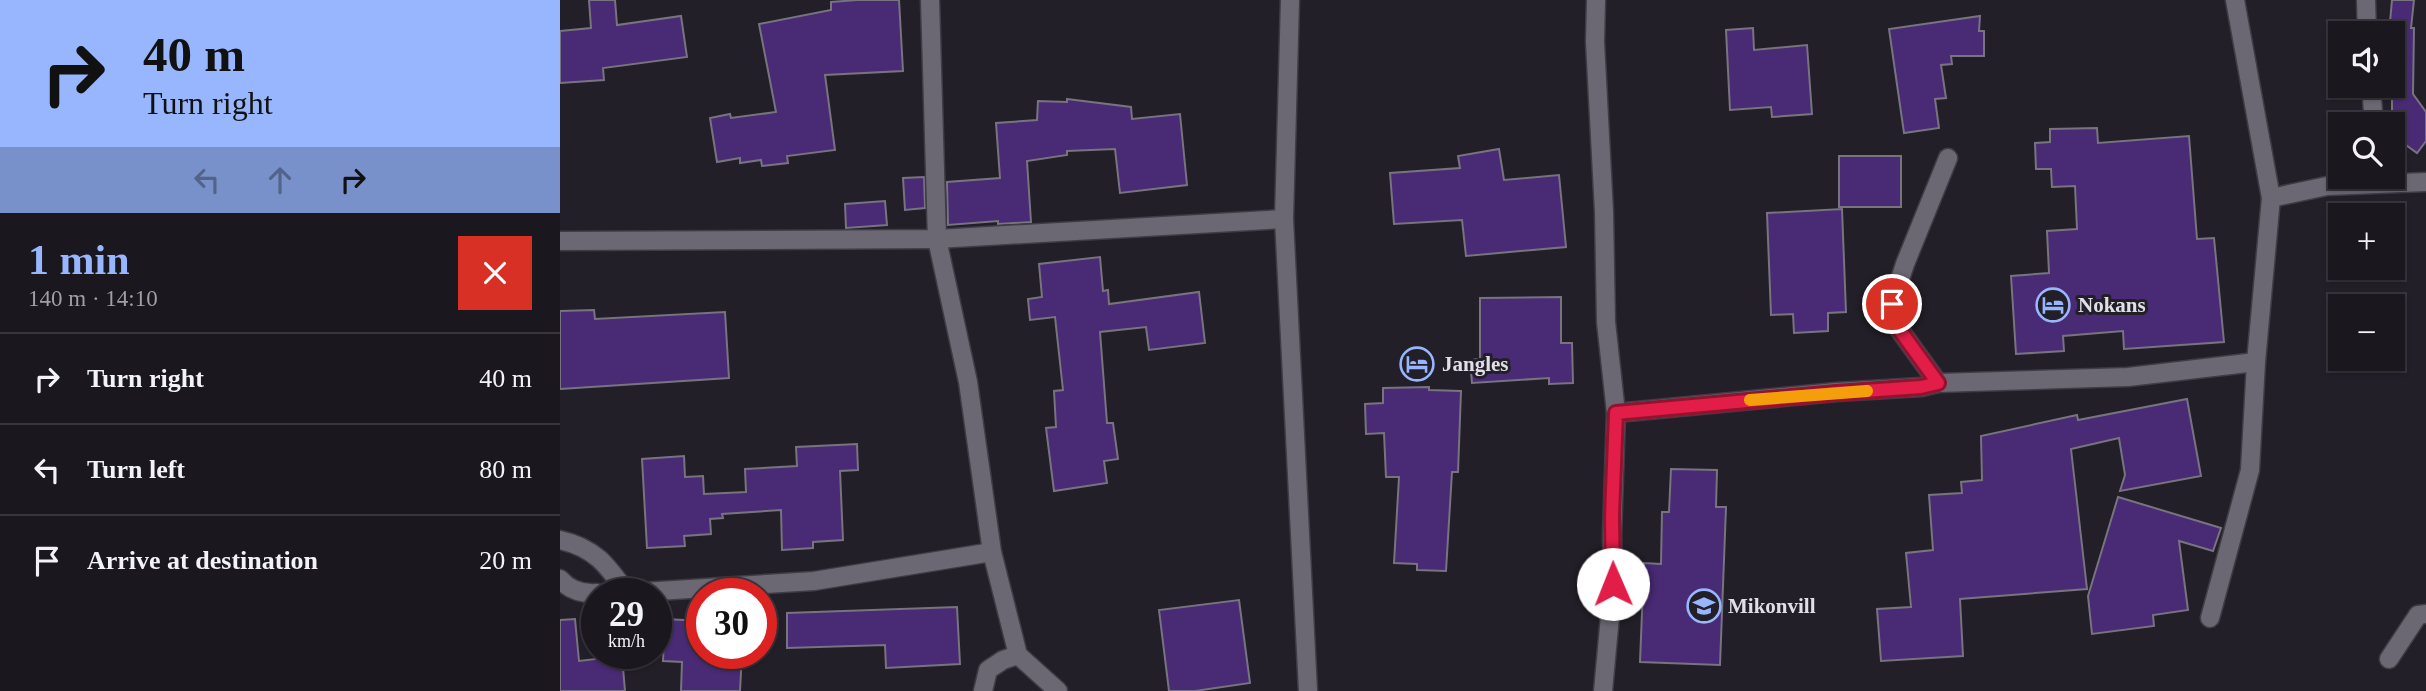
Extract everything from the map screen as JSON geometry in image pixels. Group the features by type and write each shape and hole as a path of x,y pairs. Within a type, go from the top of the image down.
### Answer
{"street":[{"path":"930,0 937,239 968,382 992,552 1018,654 1058,691"},
{"path":"1290,0 1284,219 1308,691"},
{"path":"1596,0 1595,42 1604,212 1606,322 1616,413 1613,584 1603,691"},
{"path":"2210,618 2250,470 2256,362 2271,198 2235,0"},
{"path":"2366,0 2367,21"},
{"path":"1938,383 1899,329 1892,304 1905,264 1948,158"},
{"path":"2405,176 2426,182"},
{"path":"2271,198 2328,186"},
{"path":"560,241 937,239 1284,219"},
{"path":"1616,413 1921,387 1938,383 2127,377 2256,362"},
{"path":"560,540 575,543 603,560 616,578"},
{"path":"672,590 814,581 992,552"},
{"path":"560,579 566,586 581,592"},
{"path":"2389,659 2418,615 2426,614"},
{"path":"983,691 988,670 1018,654"}],"building":[{"path":"589,0 615,0 617,25 681,16 687,57 603,68 604,80 560,83 560,31 591,28"},
{"path":"899,0 903,71 825,75 835,150 787,156 788,163 762,166 761,160 740,163 740,158 717,162 710,118 730,114 731,118 776,112 759,24 831,10 831,2"},
{"path":"2392,0 2414,0 2411,28 2414,28 2413,94 2426,112 2426,141 2417,153 2405,144 2405,112 2392,112 2392,98 2405,98 2405,21 2390,21"},
{"path":"1980,16 1979,31 1984,31 1984,56 1951,56 1952,64 1941,65 1946,98 1935,99 1939,128 1904,133 1889,29"},
{"path":"1753,28 1754,50 1807,45 1812,114 1772,117 1771,107 1730,110 1726,30"},
{"path":"1067,99 1131,107 1132,119 1180,114 1187,185 1120,193 1115,149 1067,151 1067,155 1027,161 1031,222 998,224 998,221 948,225 947,182 1000,178 996,123 1037,120 1038,101 1067,102"},
{"path":"2097,128 2098,143 2189,136 2197,239 2214,238 2224,342 2124,349 2123,331 2063,336 2064,351 2016,354 2011,276 2049,273 2047,231 2077,229 2075,186 2052,187 2051,169 2036,169 2035,143 2050,142 2050,129"},
{"path":"1499,149 1504,180 1559,175 1566,247 1466,256 1462,220 1394,224 1390,173 1460,168 1458,156"},
{"path":"1839,156 1901,156 1901,207 1839,207"},
{"path":"924,177 925,208 905,210 903,178"},
{"path":"885,201 887,225 846,228 845,204"},
{"path":"1842,209 1846,312 1828,313 1828,331 1794,333 1793,314 1771,315 1767,213"},
{"path":"1100,257 1103,291 1108,290 1109,304 1199,292 1205,343 1149,350 1146,327 1100,332 1107,423 1113,423 1118,459 1104,461 1107,483 1054,491 1046,428 1056,427 1054,391 1063,390 1055,317 1030,320 1028,299 1042,297 1039,264"},
{"path":"1561,297 1561,343 1572,343 1573,383 1549,384 1549,378 1472,383 1470,360 1480,359 1480,298"},
{"path":"594,310 595,319 725,312 729,378 560,389 560,311"},
{"path":"1429,387 1429,390 1461,391 1458,472 1452,472 1446,571 1417,570 1417,564 1394,563 1399,477 1386,477 1384,433 1366,434 1365,404 1383,403 1383,388"},
{"path":"2187,399 2201,476 2120,491 2125,475 2119,438 2071,449 2087,589 1960,599 1963,656 1881,661 1877,609 1911,607 1906,553 1933,550 1929,495 1962,493 1961,482 1982,480 1981,436 2077,415 2078,420"},
{"path":"857,444 858,470 840,471 843,540 813,542 813,548 782,550 781,510 722,514 723,518 710,519 711,534 684,536 685,546 647,548 642,459 684,456 685,477 703,476 704,494 746,492 745,469 797,466 796,447"},
{"path":"1671,469 1717,470 1716,507 1726,507 1720,665 1640,662 1644,563 1661,564 1662,512 1669,512"},
{"path":"2118,497 2221,528 2213,551 2179,541 2188,610 2153,615 2154,626 2092,634 2088,596"},
{"path":"1239,600 1250,683 1195,691 1169,691 1159,610"},
{"path":"957,607 960,664 886,668 885,645 787,648 787,613"},
{"path":"575,619 581,669 623,669 625,691 560,691 560,620"},
{"path":"672,619 686,620 686,669 741,669 740,691 681,691 682,662 672,661"}],"slow traffic":[{"path":"1750,400 1867,391"}],"place":[{"name":"Nokans","path":"2053,305"},
{"name":"Jangles","path":"1417,364"},
{"name":"Mikonvill","path":"1704,606"}],"route":[{"path":"1613,584 1612,516 1616,413 1921,387 1938,383 1899,329 1892,304"}]}
